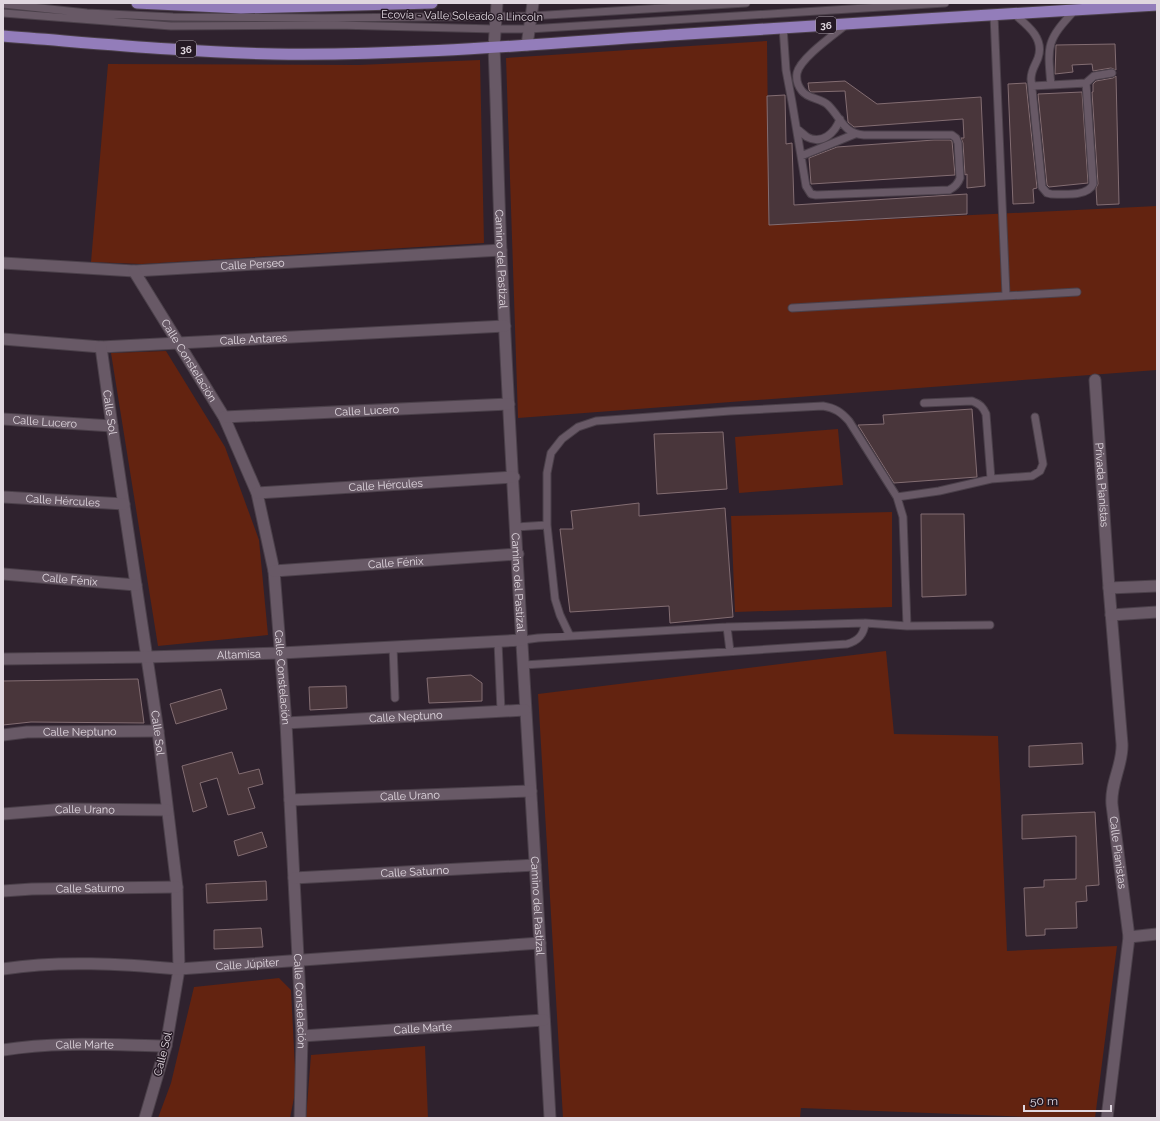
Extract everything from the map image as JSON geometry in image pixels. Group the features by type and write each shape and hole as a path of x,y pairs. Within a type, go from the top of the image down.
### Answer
{"main road":[{"path":"137,3 242,8 432,3"},
{"name":"36","path":"3,36 181,49 275,54 369,53 494,48 783,27 1156,6"}],"street":[{"name":"Camino del Pastizal","path":"497,3 494,48 501,250 524,665 525,710 550,1118"},
{"path":"527,45 533,3"},
{"name":"Calle Perseo","path":"3,263 134,271 501,250"},
{"name":"Calle Constelación","path":"134,271 224,417 257,493 274,571 286,723 302,1036 300,1118"},
{"name":"Calle Antares","path":"3,339 102,347 505,326"},
{"name":"Calle Sol","path":"102,347 112,426 158,731 176,888 179,968 166,1046 145,1118"},
{"name":"Privada Pianistas","path":"1095,380 1109,588"},
{"name":"Calle Lucero","path":"224,417 509,404"},
{"name":"Calle Lucero","path":"3,419 112,426"},
{"name":"Calle Hércules","path":"257,493 514,477"},
{"name":"Calle Hércules","path":"3,497 124,504"},
{"name":"Calle Fénix","path":"274,571 518,554"},
{"name":"Calle Fénix","path":"3,574 136,585"},
{"path":"1109,588 1157,586"},
{"name":"Calle Pianistas","path":"1107,1118 1129,937 1111,795 1122,752 1109,588"},
{"path":"1111,615 1157,612"},
{"name":"Altamisa","path":"3,659 281,653 522,640"},
{"name":"Calle Neptuno","path":"286,723 525,710"},
{"name":"Calle Neptuno","path":"3,735 27,732 158,731"},
{"name":"Calle Urano","path":"290,800 531,791"},
{"name":"Calle Urano","path":"3,814 66,809 167,810"},
{"name":"Calle Saturno","path":"294,878 535,865"},
{"name":"Calle Saturno","path":"3,891 32,889 176,888"},
{"path":"1129,937 1157,934"},
{"name":"Calle Júpiter","path":"3,969 62,964 131,965 179,968 540,943"},
{"name":"Calle Marte","path":"302,1036 544,1020"},
{"name":"Calle Marte","path":"3,1050 29,1046 71,1044 166,1046"}],"lane":[{"path":"3,4 87,13 173,17 330,18 531,16 746,3"},
{"name":"Ecovía - Valle Soleado a Lincoln","path":"3,13 170,26 337,25 529,29 945,3"},
{"path":"1051,85 1049,50 1052,38 1058,28 1075,10"},
{"path":"1014,14 1030,29 1039,43 1040,51 1031,74 1042,187 1047,193 1084,193 1088,191 1093,184 1086,83"},
{"path":"994,15 1006,295"},
{"path":"783,27 786,70 806,186 811,194 949,190 958,183 960,178 958,143 952,134 855,134 850,131 826,103 808,96 802,91 798,83 797,74 801,65 808,57 847,24"},
{"path":"1032,86 1086,83 1094,76 1112,73"},
{"path":"797,129 807,137 815,140 824,138 832,133 837,127 840,119"},
{"path":"801,156 855,134"},
{"path":"792,308 1077,292"},
{"path":"924,403 972,401 983,408 986,414 991,479"},
{"path":"570,636 557,607 547,525 547,473 551,453 562,439 578,427 596,421 823,406 832,408 841,413 849,421 897,497 903,517 907,626"},
{"path":"897,497 939,491 991,479 1032,476 1040,471 1043,464 1035,417"},
{"path":"516,527 547,525"},
{"path":"524,665 846,644 854,642 860,638 864,630 865,623"},
{"path":"522,640 727,627 865,623 907,626 990,625"},
{"path":"727,627 730,651"},
{"path":"498,642 501,712"},
{"path":"393,646 395,698"}],"shaded area":[{"path":"767,41 769,225 1157,206 1157,370 518,418 506,58"},
{"path":"480,60 484,243 142,264 91,262 108,64 358,65"},
{"path":"166,351 225,447 259,540 268,635 158,646 111,353"},
{"path":"838,429 843,485 739,493 735,437"},
{"path":"892,512 892,607 735,612 731,516"},
{"path":"886,651 894,734 998,736 1007,951 1117,946 1095,1118 1057,1118 801,1108 800,1118 563,1118 538,694"},
{"path":"279,978 291,990 296,1088 290,1118 158,1118 171,1083 194,987"},
{"path":"425,1046 428,1118 306,1118 311,1055"}],"building":[{"path":"1115,44 1116,70 1111,68 1093,71 1092,64 1072,65 1073,72 1055,74 1056,45"},
{"path":"1116,76 1119,204 1097,205 1096,188 1098,184 1092,92 1093,84 1096,81 1113,78"},
{"path":"845,81 877,104 981,97 985,186 967,188 967,174 965,175 963,143 961,138 964,138 963,119 854,127 848,122 845,91 811,92 809,90 808,83"},
{"path":"1026,83 1037,188 1033,189 1034,203 1013,204 1008,84"},
{"path":"1082,92 1088,183 1049,187 1047,185 1038,94"},
{"path":"785,95 786,144 792,143 794,205 967,194 967,214 769,225 767,96"},
{"path":"934,140 952,141 955,175 811,184 809,158 837,147"},
{"path":"972,409 977,477 894,483 858,425 884,424 883,415"},
{"path":"723,432 727,489 657,494 654,434"},
{"path":"639,503 639,516 725,508 733,617 670,623 669,606 570,612 560,529 573,529 571,511"},
{"path":"921,514 964,514 966,595 922,597"},
{"path":"471,675 482,683 482,701 429,703 427,678"},
{"path":"138,679 144,723 31,722 3,725 3,681"},
{"path":"346,686 347,708 310,710 309,687"},
{"path":"221,689 227,709 176,724 170,704"},
{"path":"1082,743 1083,764 1029,767 1029,746"},
{"path":"232,752 239,774 259,769 263,784 248,788 255,808 228,815 217,778 200,783 207,807 193,812 182,766"},
{"path":"1095,812 1099,885 1086,886 1087,901 1076,902 1077,928 1045,929 1045,935 1026,936 1024,888 1044,887 1044,880 1076,879 1076,836 1022,839 1022,815"},
{"path":"262,832 267,847 238,856 234,841"},
{"path":"266,881 267,900 207,903 206,884"},
{"path":"261,928 263,947 214,949 214,930"}]}
